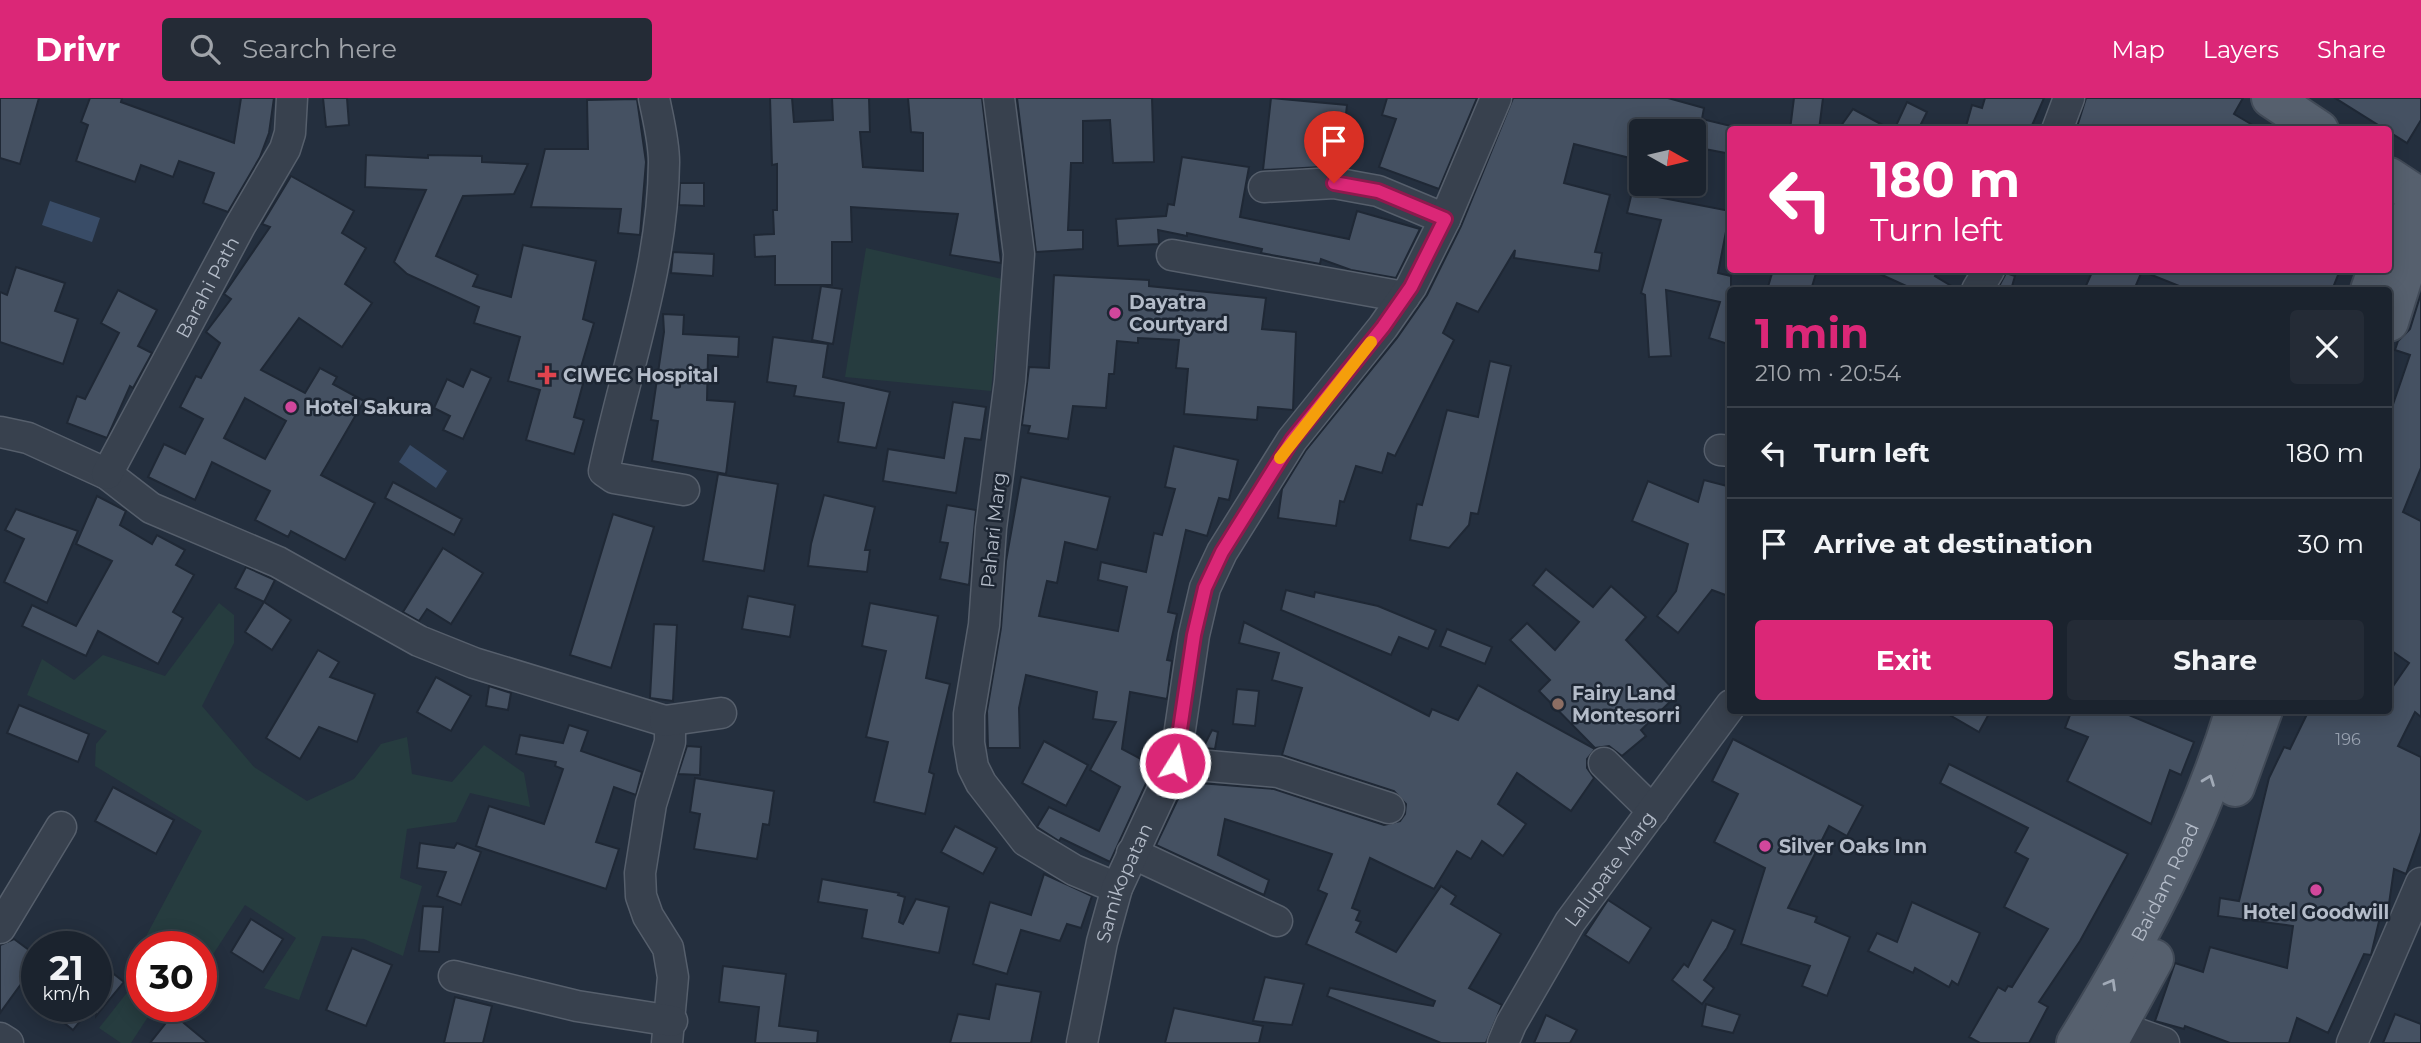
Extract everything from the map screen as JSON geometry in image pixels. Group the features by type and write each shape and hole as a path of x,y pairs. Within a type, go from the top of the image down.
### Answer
{"main road":[{"path":"2272,98 2313,126"},
{"path":"2392,312 2409,258 2407,206"},
{"name":"Baidam Road","path":"2076,1043 2143,929 2176,860 2233,714"},
{"name":"Baidam Road","path":"2113,1035 2200,868 2261,714"}],"street":[{"name":"Barahi Path","path":"107,474 240,226 285,149 290,133 292,98"},
{"path":"654,98 664,159 660,230 646,308 604,471 607,476 684,490"},
{"name":"Pahari Marg","path":"999,98 1019,254 1010,382 991,528 984,625 969,714 969,743 973,767 981,783 1026,841 1074,870 1117,888"},
{"name":"Samikopatan","path":"1082,1043 1102,942 1117,888 1175,763 1194,635 1205,588 1222,552 1292,440 1404,297 1445,219 1496,98"},
{"path":"2058,126 2069,98"},
{"path":"1264,187 1334,183 1378,191 1445,219"},
{"path":"1172,255 1404,297"},
{"path":"0,432 28,438 107,474 151,508 278,562 419,641 474,663 665,721 720,713"},
{"name":"Lalupate Marg","path":"1503,1043 1511,1024 1570,922 1727,710"},
{"path":"454,976 670,1032 673,977 668,948 648,916 641,896 640,873 651,804 670,742 671,734 665,721"},
{"path":"1175,763 1278,772 1389,808"},
{"path":"1604,763 1653,811"},
{"path":"0,928 61,827"},
{"path":"1132,853 1277,921"},
{"path":"2352,1043 2421,883"},
{"path":"2113,1035 2164,1043"},
{"path":"0,1038 8,1043"}],"green space":[{"path":"866,248 1002,279 991,391 845,377"},
{"path":"219,603 234,615 234,643 202,706 254,767 307,801 354,779 381,744 407,737 412,774 452,782 484,745 524,773 530,807 470,793 456,822 407,829 400,878 422,886 403,956 364,939 322,936 299,1000 264,988 296,938 245,905 217,948 217,931 149,931 202,831 95,766 96,744 107,731 27,695 42,659 74,680 103,655 165,676"},
{"path":"126,994 126,1022 145,1022 131,1043 121,1043 99,1028 104,1022 112,1022 112,1012"}],"water":[{"path":"50,201 100,218 92,242 42,225"},
{"path":"410,445 447,471 436,488 399,462"}],"building":[{"path":"0,98 39,98 20,164 0,158"},
{"path":"90,98 122,98 121,102 234,143 241,98 274,98 269,133 260,157 228,212 203,203 214,173 179,161 173,177 141,165 135,182 76,161 88,125 81,122"},
{"path":"323,98 347,98 349,125 326,127"},
{"path":"770,98 792,98 794,122 833,120 832,98 869,98 870,132 860,132 863,167 923,171 923,133 911,132 908,98 982,98 1001,263 950,255 958,214 851,207 852,242 832,242 832,285 775,285 775,256 755,257 754,235 774,234 773,210 777,210 777,164 772,165"},
{"path":"1017,98 1152,98 1154,162 1113,163 1110,120 1083,121 1083,163 1071,163 1068,230 1083,230 1083,249 1036,252"},
{"path":"1271,98 1347,105 1340,166 1263,170"},
{"path":"1387,98 1477,98 1439,189 1379,167 1396,119 1382,115"},
{"path":"1513,98 1668,98 1704,108 1702,119 1629,119 1629,158 1574,144 1564,183 1610,195 1595,252 1602,253 1599,271 1514,258 1515,250 1478,312 1457,303 1443,333 1454,340 1395,456 1388,453 1382,473 1356,466 1344,502 1340,501 1336,526 1278,518 1282,489 1306,450 1397,338 1427,295 1461,226"},
{"path":"1794,98 1823,98 1820,126 1790,126"},
{"path":"1985,98 2044,98 2032,126 1966,126 1972,105 1982,108"},
{"path":"2086,98 2243,98 2234,114 2254,126 2077,126"},
{"path":"2335,98 2421,98 2421,120 2407,143 2392,134 2392,126 2380,126"},
{"path":"637,99 646,162 640,235 618,233 621,209 531,207 545,149 588,149 587,100"},
{"path":"1907,102 1927,112 1920,126 1896,126"},
{"path":"1853,109 1885,126 1841,126"},
{"path":"1706,120 1731,126 1727,126 1727,153 1706,149"},
{"path":"366,155 428,158 428,155 482,156 482,162 528,164 514,194 463,196 436,256 478,275 473,286 511,297 523,245 596,261 583,319 594,323 581,367 587,369 574,417 584,420 574,454 526,440 540,390 508,381 520,337 474,323 479,307 407,274 394,262 426,190 365,187"},
{"path":"1182,157 1249,167 1240,217 1349,239 1357,211 1420,229 1396,278 1351,270 1321,259 1320,264 1261,253 1262,249 1187,233 1187,236 1158,230 1159,244 1118,246 1116,219 1166,216 1168,204 1174,205"},
{"path":"291,176 354,211 342,233 366,248 345,284 372,303 342,347 299,318 261,370 305,393 320,368 337,377 333,384 364,401 321,475 375,503 345,560 291,531 288,537 255,520 270,491 212,462 195,500 148,477 164,444 185,454 203,419 180,407 196,376 201,378 220,343 206,332 231,299 224,294 270,227 262,224","holes":["245,398 286,421 265,459 224,438"]},
{"path":"680,183 704,183 704,206 679,205"},
{"path":"1631,196 1653,196 1727,210 1727,226 1718,273 1731,276 1731,287 1727,287 1727,344 1709,338 1720,302 1666,290 1671,356 1649,357 1645,295 1641,293 1661,220 1627,213"},
{"path":"673,252 714,254 713,276 671,273"},
{"path":"16,267 65,283 55,311 78,319 63,364 0,342 0,292 7,295"},
{"path":"1772,273 1816,273 1812,287 1768,287"},
{"path":"1878,273 1936,273 1935,276 1953,287 1908,287"},
{"path":"2006,273 2015,276 2012,287 1999,287"},
{"path":"2092,273 2141,273 2135,287 2085,287"},
{"path":"2147,273 2339,273 2333,287 2182,287"},
{"path":"1054,275 1149,280 1149,286 1266,298 1262,329 1296,332 1293,410 1258,407 1257,420 1184,414 1188,369 1176,368 1179,340 1138,338 1138,343 1117,341 1114,374 1109,374 1106,408 1073,406 1068,439 1028,433 1030,426 1022,425 1029,367 1049,368"},
{"path":"821,286 842,289 833,344 812,340"},
{"path":"118,290 157,310 138,346 152,353 133,388 130,386 107,438 67,423 77,396 85,399 119,333 101,323"},
{"path":"2421,293 2421,468 2403,512 2421,521 2421,717 2415,712 2398,746 2421,757 2421,832 2406,874 2394,869 2387,918 2380,917 2371,955 2364,954 2328,1033 2297,1018 2289,1043 2230,1043 2185,1026 2184,1029 2155,1021 2175,963 2203,972 2210,947 2287,968 2293,926 2218,916 2220,898 2239,901 2269,778 2284,747 2290,749 2307,714 2392,714 2392,688 2409,663 2392,651 2392,407 2410,355 2395,350 2398,341 2410,329"},
{"path":"663,314 684,315 683,334 739,337 738,357 708,355 707,400 735,402 726,474 652,461 658,421 651,420 664,332"},
{"path":"773,337 828,344 823,377 890,392 876,448 838,442 844,403 794,396 796,386 767,382"},
{"path":"1490,361 1511,366 1478,514 1471,513 1469,525 1449,548 1410,540 1417,504 1422,505 1447,410 1478,417"},
{"path":"471,369 491,378 463,439 443,430 450,416 434,408 447,379 463,387"},
{"path":"953,402 986,407 981,440 965,438 956,493 883,481 888,449 944,458"},
{"path":"1174,446 1238,460 1229,500 1219,498 1207,536 1186,530 1168,612 1177,614 1167,660 1172,661 1167,699 1130,692 1122,749 1154,766 1110,862 1061,838 1059,841 1037,827 1049,807 1099,831 1120,787 1090,770 1116,722 1093,719 1097,692 1026,675 1019,708 1020,748 988,748 987,711 1001,628 1006,561 1021,477 1110,497 1097,550 1065,542 1057,583 1047,581 1039,616 1118,631 1127,587 1098,580 1101,562 1146,572 1154,533 1162,535 1175,489 1165,487"},
{"path":"718,474 778,484 764,571 703,561"},
{"path":"1704,480 1727,486 1727,596 1712,590 1678,633 1657,616 1676,591 1688,544 1632,521 1648,481 1698,502"},
{"path":"393,482 462,519 454,535 385,498"},
{"path":"824,495 875,507 865,550 870,550 867,572 808,566"},
{"path":"97,496 126,511 120,525 152,544 157,535 185,550 176,565 194,575 173,612 183,618 158,664 98,631 86,656 22,626 32,605 76,626 112,561 76,544"},
{"path":"947,505 976,510 969,585 940,579 948,543 940,542"},
{"path":"16,509 78,531 47,603 4,582 24,539 5,530"},
{"path":"613,514 654,527 611,668 570,655"},
{"path":"443,548 483,573 451,624 427,609 419,621 403,612"},
{"path":"246,567 275,580 264,602 235,588"},
{"path":"1546,569 1593,607 1611,586 1646,617 1626,640 1678,694 1641,730 1646,736 1622,756 1609,746 1595,748 1539,691 1550,680 1510,640 1527,623 1555,650 1579,622 1533,585"},
{"path":"1286,590 1314,597 1315,592 1378,606 1436,630 1428,649 1399,637 1391,655 1281,610"},
{"path":"748,596 795,605 790,637 742,629"},
{"path":"264,602 291,620 272,650 245,632"},
{"path":"870,603 938,616 926,678 950,684 929,772 934,774 925,814 874,802 888,742 866,737 886,651 862,646"},
{"path":"1244,622 1429,716 1432,709 1458,720 1478,685 1595,749 1587,759 1587,768 1594,778 1571,811 1517,773 1498,804 1526,824 1503,856 1482,841 1471,859 1457,851 1434,889 1370,858 1352,908 1360,911 1356,920 1361,922 1356,932 1396,952 1441,886 1456,896 1451,904 1501,934 1469,988 1502,1005 1486,1043 1441,1043 1327,996 1330,988 1433,1006 1435,1001 1306,944 1327,894 1318,890 1332,854 1225,819 1218,855 1269,880 1264,895 1156,845 1186,782 1274,789 1384,825 1400,821 1405,814 1406,804 1394,791 1282,755 1302,688 1272,680 1279,653 1239,643"},
{"path":"654,624 677,625 673,701 650,698"},
{"path":"1447,629 1492,647 1485,664 1440,646"},
{"path":"318,650 339,662 330,677 375,694 357,742 319,727 300,759 266,738"},
{"path":"436,677 471,696 451,731 417,712"},
{"path":"489,686 511,693 508,710 486,706"},
{"path":"1237,689 1259,691 1255,726 1233,724"},
{"path":"19,705 89,734 78,762 7,733"},
{"path":"1948,714 1989,714 1979,732"},
{"path":"2070,714 2127,714 2194,742 2181,775 2170,770 2151,824 2067,781 2088,737 2065,728"},
{"path":"569,725 588,731 581,751 642,772 636,795 614,787 596,842 619,849 606,889 476,846 489,806 544,824 563,769 555,766 556,762 516,754 520,735 563,743"},
{"path":"1212,730 1218,732 1215,749 1203,748"},
{"path":"1733,739 1863,806 1847,836 1829,826 1788,908 1817,917 1815,922 1850,937 1827,996 1802,986 1810,966 1741,944 1765,868 1714,842 1738,794 1712,781"},
{"path":"1044,741 1088,765 1066,806 1022,783"},
{"path":"687,746 701,747 700,775 678,774"},
{"path":"1949,764 2128,854 2080,941 2039,1002 2048,1007 2029,1043 1980,1043 1969,1037 1998,987 2005,991 2008,986 2012,987 2048,929 2004,907 2028,859 2015,852 2028,828 1940,783"},
{"path":"695,778 774,791 769,825 763,824 757,859 694,849 700,814 690,812"},
{"path":"113,787 174,820 156,854 95,821"},
{"path":"955,826 997,848 983,874 941,852"},
{"path":"420,843 454,848 457,843 481,852 461,905 437,896 446,872 417,868"},
{"path":"1044,874 1092,896 1081,928 1067,924 1060,941 1021,930 1007,974 973,964 990,902 1031,915"},
{"path":"822,879 899,893 898,895 905,897 899,922 903,924 916,899 949,907 939,953 862,938 867,910 818,902"},
{"path":"1608,900 1651,928 1629,963 1585,935"},
{"path":"1912,902 1980,933 1958,985 1952,981 1949,987 1915,968 1913,973 1868,951 1877,933 1897,942"},
{"path":"423,906 443,907 439,952 419,951"},
{"path":"251,919 283,939 263,972 231,952"},
{"path":"1712,920 1735,930 1727,948 1704,980 1714,988 1702,1004 1672,980 1684,964 1688,967"},
{"path":"14,939 21,944 21,984 0,1013 0,945"},
{"path":"352,948 392,965 366,1026 326,1010"},
{"path":"723,966 786,974 779,1026 818,1031 817,1043 755,1043 759,1007 719,1002"},
{"path":"112,973 124,982 112,997"},
{"path":"1265,977 1304,984 1292,1025 1253,1021"},
{"path":"996,984 1041,992 1031,1043 950,1043 958,1014 989,1019"},
{"path":"455,997 492,1006 483,1043 444,1043"},
{"path":"1706,1004 1740,1015 1733,1033 1702,1026"},
{"path":"1174,1008 1263,1026 1259,1043 1165,1043"},
{"path":"2395,1014 2421,1024 2421,1043 2383,1043"},
{"path":"1546,1015 1577,1030 1570,1043 1534,1043"},
{"path":"63,1022 79,1022 73,1030"},
{"path":"167,1022 183,1022 208,1043 150,1043"}],"slow traffic":[{"path":"1280,458 1371,342"}],"place":[{"name":"Dayatra Courtyard","path":"1115,313"},
{"name":"CIWEC Hospital","path":"547,375"},
{"name":"Hotel Sakura","path":"291,407"},
{"name":"Fairy Land Montesorri","path":"1558,704"},
{"name":"Silver Oaks Inn","path":"1765,846"},
{"name":"Hotel Goodwill","path":"2316,890"}],"route":[{"path":"1175,763 1181,741 1194,635 1205,588 1222,552 1292,440 1383,327 1411,287 1445,219 1378,191 1334,183"}]}
